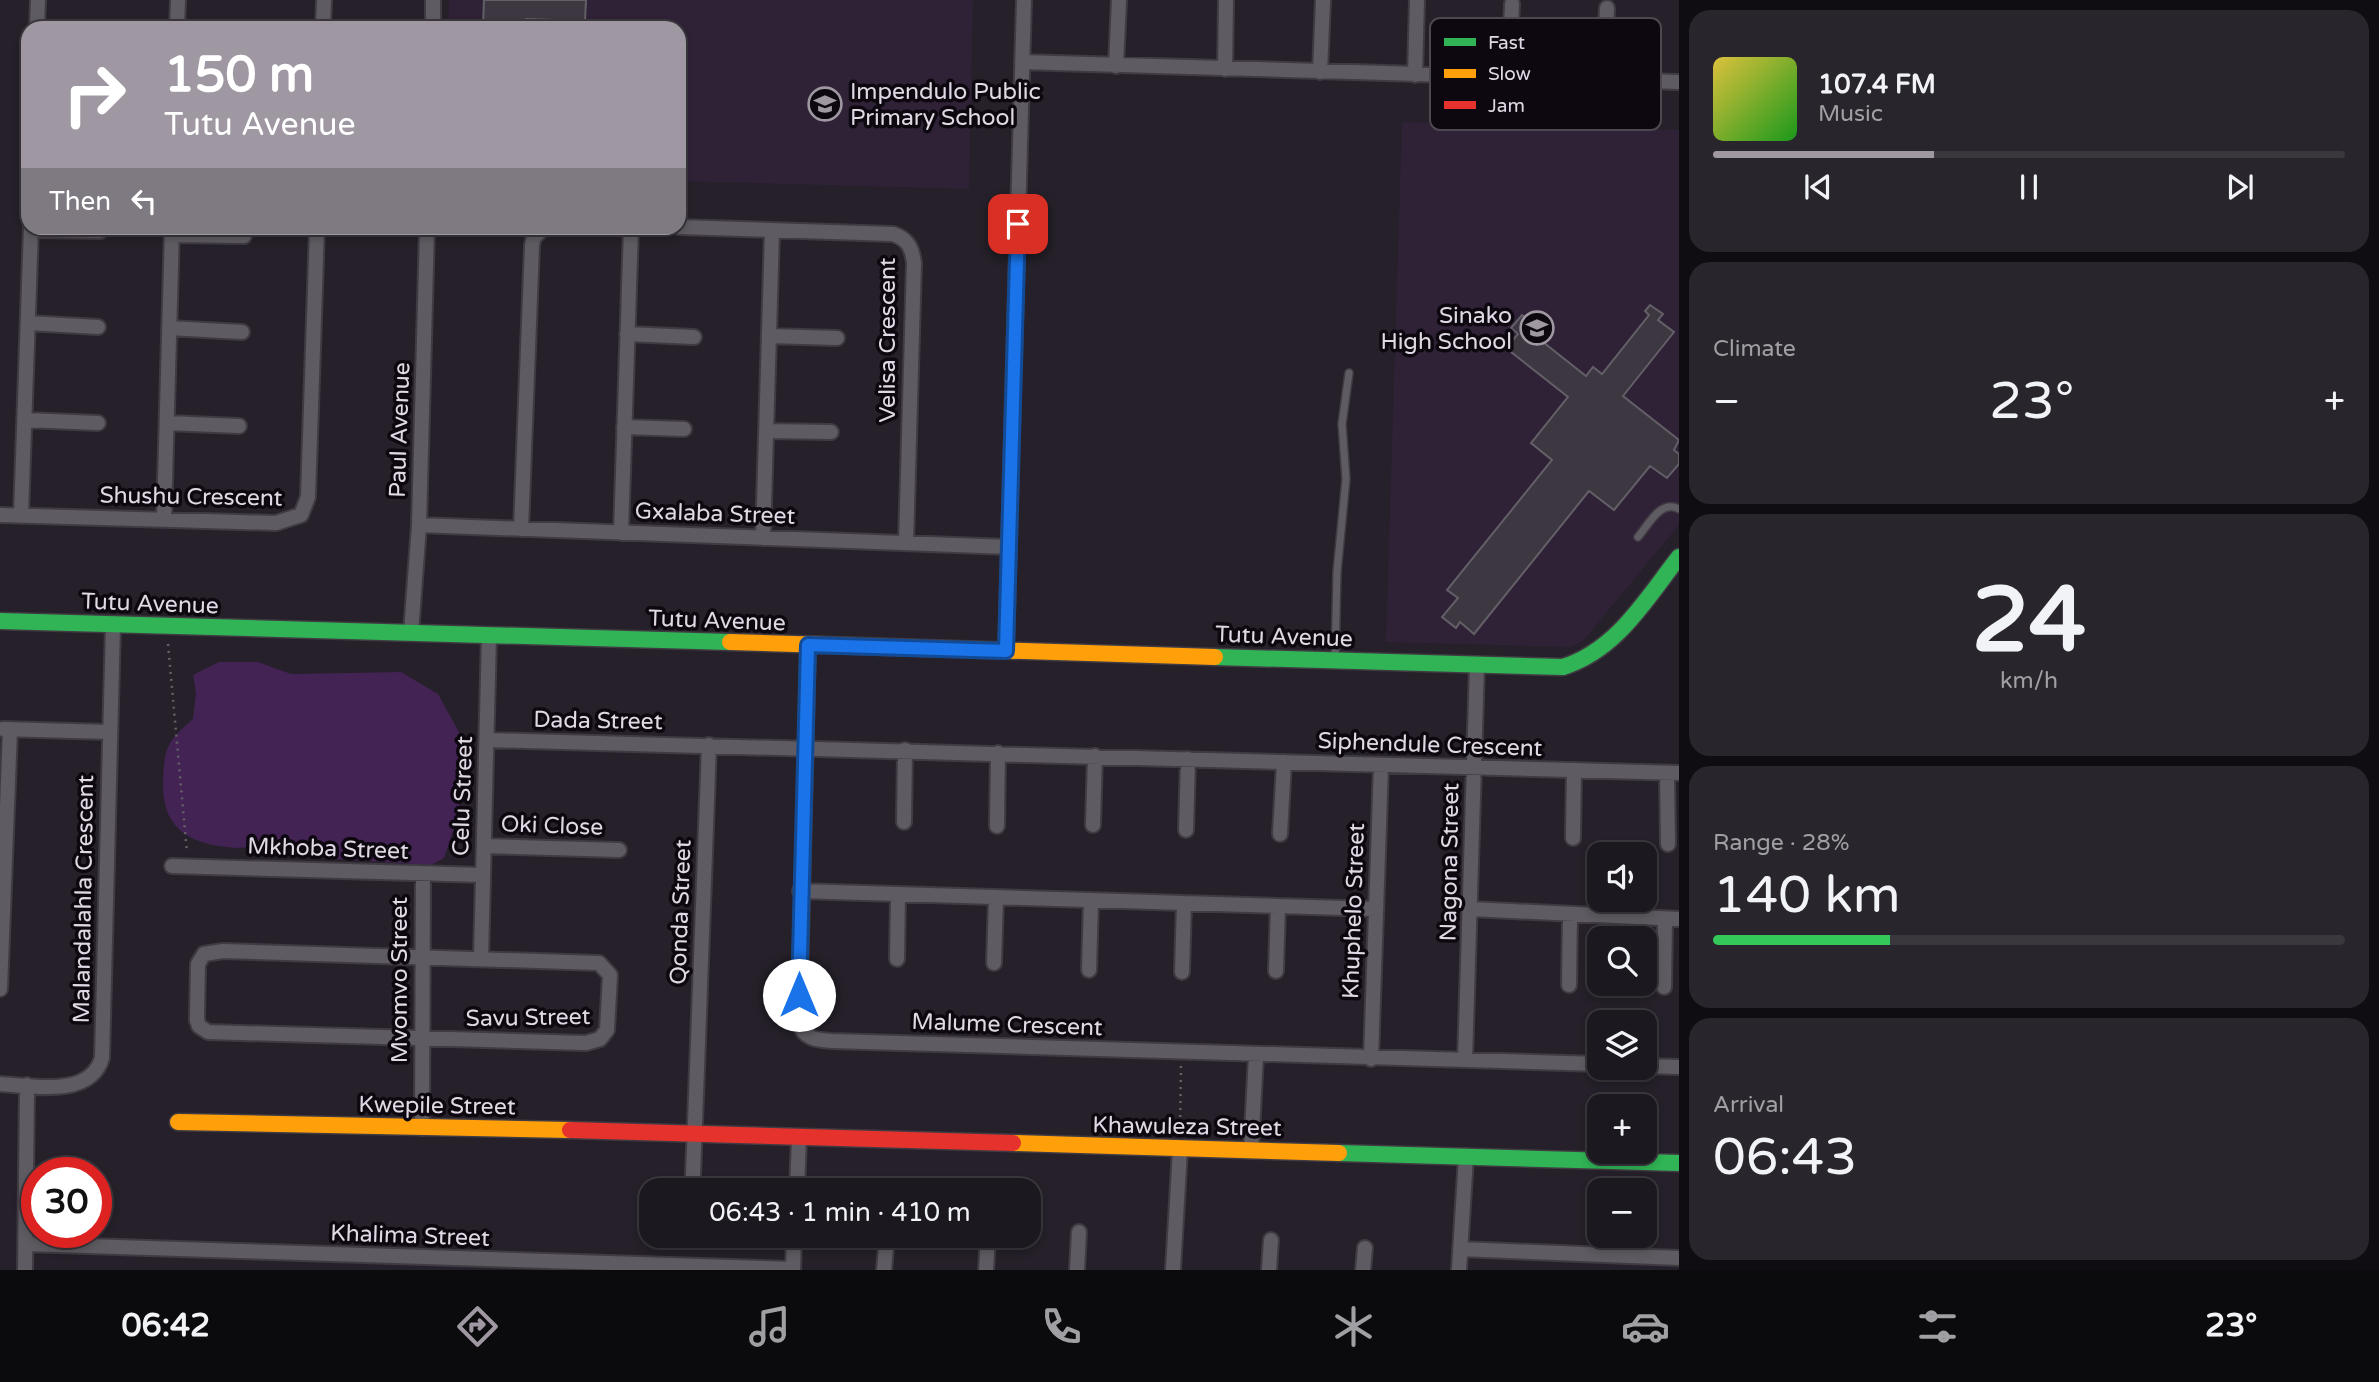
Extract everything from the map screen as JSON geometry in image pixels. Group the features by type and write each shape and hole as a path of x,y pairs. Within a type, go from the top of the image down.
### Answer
{"street":[{"path":"37,21 38,0"},
{"path":"177,21 178,0"},
{"path":"323,21 324,0"},
{"path":"433,0 433,21"},
{"path":"1006,651 1024,0"},
{"path":"1116,66 1119,0"},
{"path":"1224,69 1226,0"},
{"path":"1320,72 1323,0"},
{"path":"1415,75 1417,0"},
{"path":"1511,18 1512,4"},
{"path":"1607,8 1607,18"},
{"path":"1023,62 1430,75"},
{"path":"1661,82 1679,82"},
{"name":"Velisa Crescent","path":"686,227 893,234 911,246 914,263 906,543"},
{"path":"763,538 772,231"},
{"path":"21,515 31,235"},
{"path":"164,519 172,235"},
{"path":"230,235 244,236"},
{"name":"Shushu Crescent","path":"0,515 276,523 294,520 304,510 308,497 317,235"},
{"name":"Paul Avenue","path":"411,633 419,525 427,235"},
{"path":"521,529 532,245 536,235"},
{"path":"621,533 631,235"},
{"path":"28,323 98,327"},
{"path":"169,328 242,332"},
{"path":"627,334 694,337"},
{"path":"769,336 837,338"},
{"path":"24,419 98,424"},
{"path":"166,423 239,426"},
{"path":"624,427 684,429"},
{"path":"767,431 831,432"},
{"name":"Gxalaba Street","path":"419,525 1009,547"},
{"name":"Tutu Avenue","path":"0,621 1563,667 1588,660 1607,644 1679,557"},
{"name":"Malandalahla Crescent","path":"0,1084 79,1084 93,1076 102,1058 113,625"},
{"name":"Celu Street","path":"481,958 489,635"},
{"name":"Malume Crescent","path":"808,645 800,891 799,1021 804,1035 832,1041 1587,1064"},
{"name":"Nagona Street","path":"1465,1060 1477,665"},
{"path":"0,989 5,729 110,732"},
{"name":"Dada Street","path":"487,740 709,745"},
{"path":"709,745 804,747"},
{"name":"Qonda Street","path":"693,1177 709,745"},
{"name":"Siphendule Crescent","path":"804,747 1673,773 1668,844"},
{"path":"904,822 905,750"},
{"path":"997,826 998,753"},
{"path":"1093,825 1095,757"},
{"path":"1186,830 1188,760"},
{"name":"Siphendule Crescent","path":"1280,834 1284,762"},
{"name":"Khuphelo Street","path":"1371,1059 1381,765"},
{"name":"Siphendule Crescent","path":"1573,838 1574,770"},
{"name":"Oki Close","path":"484,846 619,850"},
{"name":"Mkhoba Street","path":"172,866 483,875"},
{"name":"Mvomvo Street","path":"422,1128 423,874"},
{"path":"800,891 1376,909"},
{"path":"897,959 898,894"},
{"path":"994,963 996,897"},
{"path":"1089,970 1091,900"},
{"path":"1182,972 1184,903"},
{"path":"1276,971 1278,906"},
{"path":"1471,909 1672,919 1664,987"},
{"path":"1569,985 1570,915"},
{"name":"Savu Street","path":"209,952 481,958 590,962 603,966 610,975 604,1035 586,1043 422,1040 217,1033 199,1026 198,964 204,954 209,952"},
{"path":"1251,1150 1256,1055"},
{"path":"1657,1066 1679,1067"},
{"path":"27,1085 27,1157"},
{"name":"Kwepile Street","path":"178,1122 695,1133"},
{"name":"Khawuleza Street","path":"695,1133 1679,1163"},
{"path":"797,1178 799,1138"},
{"path":"1173,1270 1180,1149"},
{"path":"1459,1270 1466,1156"},
{"path":"1077,1270 1079,1232"},
{"path":"1269,1270 1271,1240"},
{"path":"25,1270 26,1248"},
{"name":"Khalima Street","path":"103,1248 410,1264 793,1269"},
{"path":"793,1269 794,1248"},
{"path":"884,1270 886,1248"},
{"path":"986,1270 987,1248"},
{"path":"1363,1270 1364,1248"},
{"path":"1460,1249 1679,1258"}],"lane":[{"path":"1335,660 1337,572 1346,480 1342,424 1349,373"},
{"path":"1638,537 1664,507 1671,505 1679,509"}],"path":[{"path":"167,626 188,866"},
{"path":"1180,1149 1181,1052"}],"shaded area":[{"name":"Impendulo Public Primary School","path":"449,0 973,0 969,189 686,181 686,21 448,21"},
{"name":"Sinako High School","path":"1402,122 1430,123 1430,130 1679,130 1679,525 1583,641 1570,647 1386,642"},
{"path":"219,662 258,662 291,674 401,672 438,694 460,734 459,814 444,858 431,865 289,856 270,847 221,846 194,839 183,833 174,824 164,800 164,761 172,740 193,719 196,693 193,675"}],"building":[{"path":"484,0 586,0 585,21 483,21"},
{"path":"1650,305 1663,314 1658,320 1674,332 1623,396 1679,440 1674,450 1679,454 1679,464 1667,478 1650,466 1614,510 1589,491 1474,634 1460,622 1456,628 1442,617 1458,598 1447,590 1552,460 1531,443 1568,397 1506,348 1518,334 1511,328 1522,315 1530,321 1524,327 1586,376 1593,367 1602,374 1649,315 1645,311"}],"traffic: fast":[{"path":"1215,657 1563,667 1599,649 1615,636 1679,557"},
{"path":"0,621 730,642"},
{"path":"1339,1153 1679,1163"}],"traffic: slow":[{"path":"730,642 1215,657"},
{"path":"178,1122 570,1130"},
{"path":"1013,1143 1339,1153"}],"traffic: jam":[{"path":"570,1130 1013,1143"}],"place":[{"name":"Impendulo Public Primary School","path":"825,104"},
{"name":"Sinako High School","path":"1537,328"}],"route":[{"path":"799,995 808,645 1006,651 1018,224"}]}
